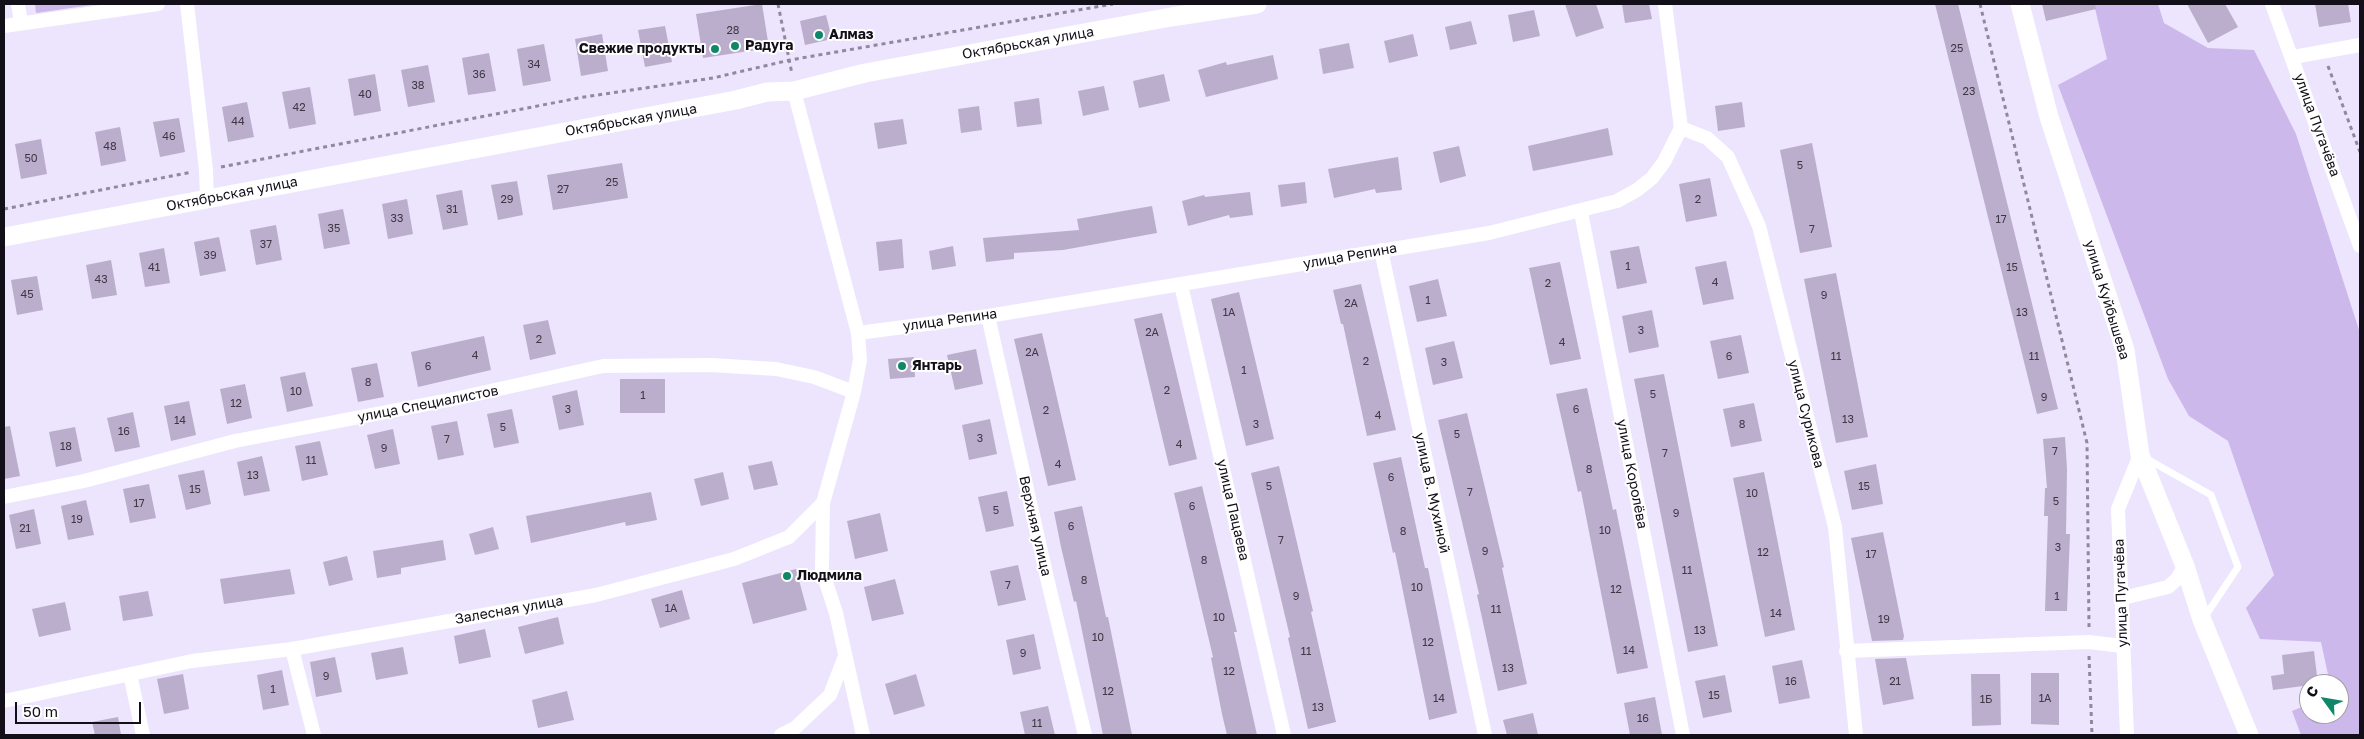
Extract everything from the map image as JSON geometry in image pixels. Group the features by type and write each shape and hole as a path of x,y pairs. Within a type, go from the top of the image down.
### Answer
{"main road":[{"name":"Октябрьская улица","path":"4,237 736,100 767,92 794,91 865,73 1171,17 1257,4"},
{"name":"улица Куйбышева","path":"2020,4 2049,117 2125,350 2140,455 2185,566 2202,620 2249,735"}],"street":[{"path":"18,4 21,23"},
{"path":"4,26 158,4"},
{"path":"187,4 206,170 207,198"},
{"path":"1665,4 1681,128"},
{"name":"улица Пугачёва","path":"2272,4 2360,242"},
{"path":"2292,57 2360,45"},
{"name":"Залесная улица","path":"4,701 192,661 292,650 596,595 734,559 789,537 823,503 854,392 860,360 858,332 794,91"},
{"name":"улица Репина","path":"858,332 988,316 1181,285 1489,233 1581,212 1617,201 1637,190 1652,178 1664,162 1681,128"},
{"name":"улица Сурикова","path":"1681,128 1707,138 1728,157 1759,226 1835,527 1846,651 1856,735"},
{"name":"улица Королёва","path":"1581,212 1683,735"},
{"name":"улица В. Мухиной","path":"1382,250 1485,735"},
{"name":"улица Пацаева","path":"1181,285 1284,735"},
{"name":"Верхняя улица","path":"988,316 1047,578 1085,735"},
{"name":"улица Специалистов","path":"4,497 84,481 235,441 454,399 603,366 711,365 776,369 814,377 854,392"},
{"name":"улица Пугачёва","path":"2128,735 2122,646 2123,598 2118,510 2140,455"},
{"path":"823,503 822,570 836,613 863,735"},
{"path":"2123,598 2168,587 2177,579 2185,566"},
{"path":"1846,651 2089,642 2122,646"},
{"path":"292,650 314,735"},
{"path":"781,735 795,728 830,695 845,655"},
{"path":"130,674 143,735"}],"lane":[{"path":"2140,455 2211,495 2235,558 2238,567 2202,620"}],"path":[{"path":"778,4 790,60 794,91"},
{"path":"4,209 433,128 584,97 712,78 790,60 1113,4"},
{"path":"1980,4 2087,443 2092,735"},
{"path":"2323,52 2360,152"}],"shaded area":[{"path":"35,4 98,4 36,13"},
{"path":"2094,4 2158,4 2164,23 2208,48 2254,50 2296,134 2360,333 2360,735 2301,735 2292,711 2299,708 2299,724 2349,724 2349,674 2328,674 2321,642 2260,639 2246,608 2274,575 2228,441 2189,416 2168,379 2058,85 2107,59"}],"building":[{"path":"762,4 769,48 703,58 696,14"},
{"path":"1565,4 1596,4 1604,28 1576,37"},
{"path":"1622,4 1649,4 1652,19 1625,23"},
{"path":"1935,4 1958,4 2058,409 2037,414"},
{"path":"2042,4 2095,4 2096,9 2046,21"},
{"path":"2187,4 2225,4 2238,27 2208,43"},
{"path":"2315,4 2348,4 2351,22 2319,27"},
{"path":"1534,10 1540,36 1513,42 1508,15"},
{"path":"826,15 832,39 805,45 800,21"},
{"path":"1471,21 1477,44 1450,50 1445,27"},
{"path":"665,26 672,62 645,67 638,30"},
{"path":"602,34 608,71 581,76 575,39"},
{"path":"1413,34 1418,56 1389,63 1384,41"},
{"path":"1349,43 1354,68 1323,74 1319,49"},
{"path":"544,44 551,81 523,86 517,49"},
{"path":"489,53 496,91 468,95 462,58"},
{"path":"1273,55 1278,79 1206,97 1198,70 1226,62 1227,65"},
{"path":"428,65 435,102 408,107 401,70"},
{"path":"375,74 381,111 354,116 348,79"},
{"path":"1164,74 1170,101 1139,108 1133,81"},
{"path":"1104,86 1109,110 1083,116 1078,91"},
{"path":"310,87 316,124 289,129 282,92"},
{"path":"1039,98 1042,124 1017,127 1014,102"},
{"path":"247,102 254,137 228,142 222,107"},
{"path":"1742,102 1745,127 1718,131 1715,106"},
{"path":"979,106 982,130 961,133 958,109"},
{"path":"179,118 185,152 160,157 153,122"},
{"path":"903,119 907,144 878,149 874,123"},
{"path":"120,127 126,161 101,166 95,132"},
{"path":"1608,128 1613,155 1533,171 1528,146"},
{"path":"41,139 47,174 21,179 15,144"},
{"path":"1812,143 1832,247 1800,253 1780,150"},
{"path":"1459,146 1466,176 1440,183 1433,152"},
{"path":"1398,157 1402,190 1376,193 1375,189 1334,198 1328,169"},
{"path":"622,163 628,198 553,210 547,175"},
{"path":"1710,178 1717,216 1686,222 1679,184"},
{"path":"517,181 523,215 498,220 491,185"},
{"path":"1305,182 1307,203 1281,207 1278,185"},
{"path":"462,190 468,225 443,230 436,195"},
{"path":"1250,192 1253,215 1230,218 1229,215 1188,226 1182,201 1204,195 1205,197"},
{"path":"407,199 413,234 388,239 382,204"},
{"path":"1152,206 1157,233 1063,250 1014,253 1014,259 986,262 983,238 1079,230 1077,219"},
{"path":"343,209 350,244 324,249 318,214"},
{"path":"276,225 282,260 256,265 250,230"},
{"path":"219,237 226,271 200,276 194,242"},
{"path":"902,239 904,268 879,271 876,242"},
{"path":"953,246 956,266 932,270 929,251"},
{"path":"1639,246 1647,283 1617,289 1610,251"},
{"path":"164,248 170,283 145,287 139,253"},
{"path":"111,260 117,295 92,299 86,265"},
{"path":"1726,261 1734,299 1703,305 1695,267"},
{"path":"1560,262 1581,359 1550,365 1529,268"},
{"path":"1836,273 1868,437 1836,443 1804,279"},
{"path":"37,276 43,310 17,315 11,280"},
{"path":"1438,279 1447,316 1417,322 1409,286"},
{"path":"1361,284 1396,430 1367,436 1343,324 1341,324 1333,290"},
{"path":"1239,292 1274,439 1246,446 1211,299"},
{"path":"1652,310 1659,347 1629,353 1622,316"},
{"path":"1162,313 1197,459 1169,466 1134,319"},
{"path":"548,320 556,354 530,360 523,325"},
{"path":"1042,333 1076,480 1048,486 1014,339"},
{"path":"1741,335 1749,373 1718,379 1710,341"},
{"path":"484,336 491,370 418,387 411,352"},
{"path":"1454,341 1463,378 1433,385 1425,348"},
{"path":"976,349 983,384 955,390 947,355"},
{"path":"914,357 915,377 890,379 888,359"},
{"path":"377,363 384,397 358,402 351,368"},
{"path":"305,372 313,406 287,412 280,377"},
{"path":"1664,374 1718,646 1688,652 1634,379"},
{"path":"620,379 665,379 665,413 620,413"},
{"path":"245,384 252,418 227,424 220,389"},
{"path":"1587,388 1613,510 1616,509 1648,668 1617,674 1581,491 1578,492 1556,394"},
{"path":"577,390 584,425 559,430 552,396"},
{"path":"189,401 196,435 171,441 164,406"},
{"path":"1754,403 1762,441 1731,447 1723,409"},
{"path":"512,409 519,443 494,448 487,414"},
{"path":"133,412 140,447 115,452 107,418"},
{"path":"1467,413 1504,567 1502,568 1527,684 1498,691 1477,595 1479,594 1438,420"},
{"path":"990,419 997,454 969,460 962,425"},
{"path":"457,421 464,455 438,460 431,426"},
{"path":"10,426 20,476 4,479 4,427"},
{"path":"75,427 82,461 56,467 49,432"},
{"path":"393,429 400,464 375,469 367,435"},
{"path":"2065,437 2067,469 2066,534 2070,534 2067,611 2045,611 2048,516 2044,516 2045,488 2047,488 2043,439"},
{"path":"320,441 328,475 302,481 295,446"},
{"path":"262,456 270,491 244,496 237,462"},
{"path":"1401,457 1425,568 1428,568 1457,713 1429,720 1395,552 1393,553 1373,463"},
{"path":"772,461 778,485 754,490 748,466"},
{"path":"1876,464 1883,504 1852,510 1844,471"},
{"path":"1279,466 1313,611 1311,612 1336,722 1308,729 1288,638 1290,637 1251,473"},
{"path":"204,470 211,504 186,510 178,475"},
{"path":"723,472 729,499 701,506 694,479"},
{"path":"1764,472 1795,630 1765,637 1733,478"},
{"path":"149,484 156,518 130,523 123,489"},
{"path":"1202,486 1237,632 1234,632 1257,735 1227,735 1222,714 1211,658 1213,657 1174,493"},
{"path":"1007,491 1014,526 986,532 978,497"},
{"path":"651,492 657,520 626,526 625,522 531,543 526,516"},
{"path":"86,500 94,535 68,540 61,506"},
{"path":"1082,506 1106,617 1108,617 1132,735 1103,735 1076,601 1074,602 1061,547 1054,512"},
{"path":"34,509 41,544 16,549 9,515"},
{"path":"880,513 888,551 855,559 847,521"},
{"path":"493,527 499,549 475,555 469,534"},
{"path":"1883,532 1904,636 1903,640 1872,641 1851,538"},
{"path":"443,540 446,560 401,568 401,574 377,578 373,551"},
{"path":"347,556 353,580 329,586 323,562"},
{"path":"1018,565 1026,600 998,606 990,571"},
{"path":"290,569 295,594 224,604 220,579"},
{"path":"796,569 807,610 753,624 742,583"},
{"path":"895,579 904,614 872,621 864,587"},
{"path":"682,590 690,619 660,628 651,599"},
{"path":"148,591 153,616 123,621 119,596"},
{"path":"65,602 71,630 39,637 32,609"},
{"path":"558,617 564,644 525,654 518,627"},
{"path":"485,629 491,657 459,664 454,636"},
{"path":"1034,634 1041,669 1013,675 1006,640"},
{"path":"403,647 408,674 376,680 371,653"},
{"path":"2314,651 2317,674 2299,674 2299,687 2273,690 2271,676 2284,674 2282,655"},
{"path":"335,657 342,692 316,697 310,662"},
{"path":"1906,658 1914,699 1883,705 1875,659"},
{"path":"1802,660 1810,698 1779,704 1772,666"},
{"path":"282,670 289,705 263,710 257,675"},
{"path":"2031,673 2059,673 2059,725 2031,724"},
{"path":"183,674 189,709 164,714 157,679"},
{"path":"916,674 925,706 894,715 885,684"},
{"path":"1971,674 2000,674 2001,725 1972,726"},
{"path":"1725,675 1732,712 1703,718 1695,681"},
{"path":"567,691 574,720 538,728 532,700"},
{"path":"1655,697 1662,735 1630,735 1624,703"},
{"path":"1048,706 1055,735 1025,735 1020,712"},
{"path":"1533,713 1538,735 1507,735 1503,720"},
{"path":"118,717 121,735 95,735 92,722"}],"place":[{"name":"Алмаз","path":"819,35"},
{"name":"Радуга","path":"735,46"},
{"name":"Свежие продукты","path":"715,49"},
{"name":"Янтарь","path":"902,366"},
{"name":"Людмила","path":"787,576"}]}
